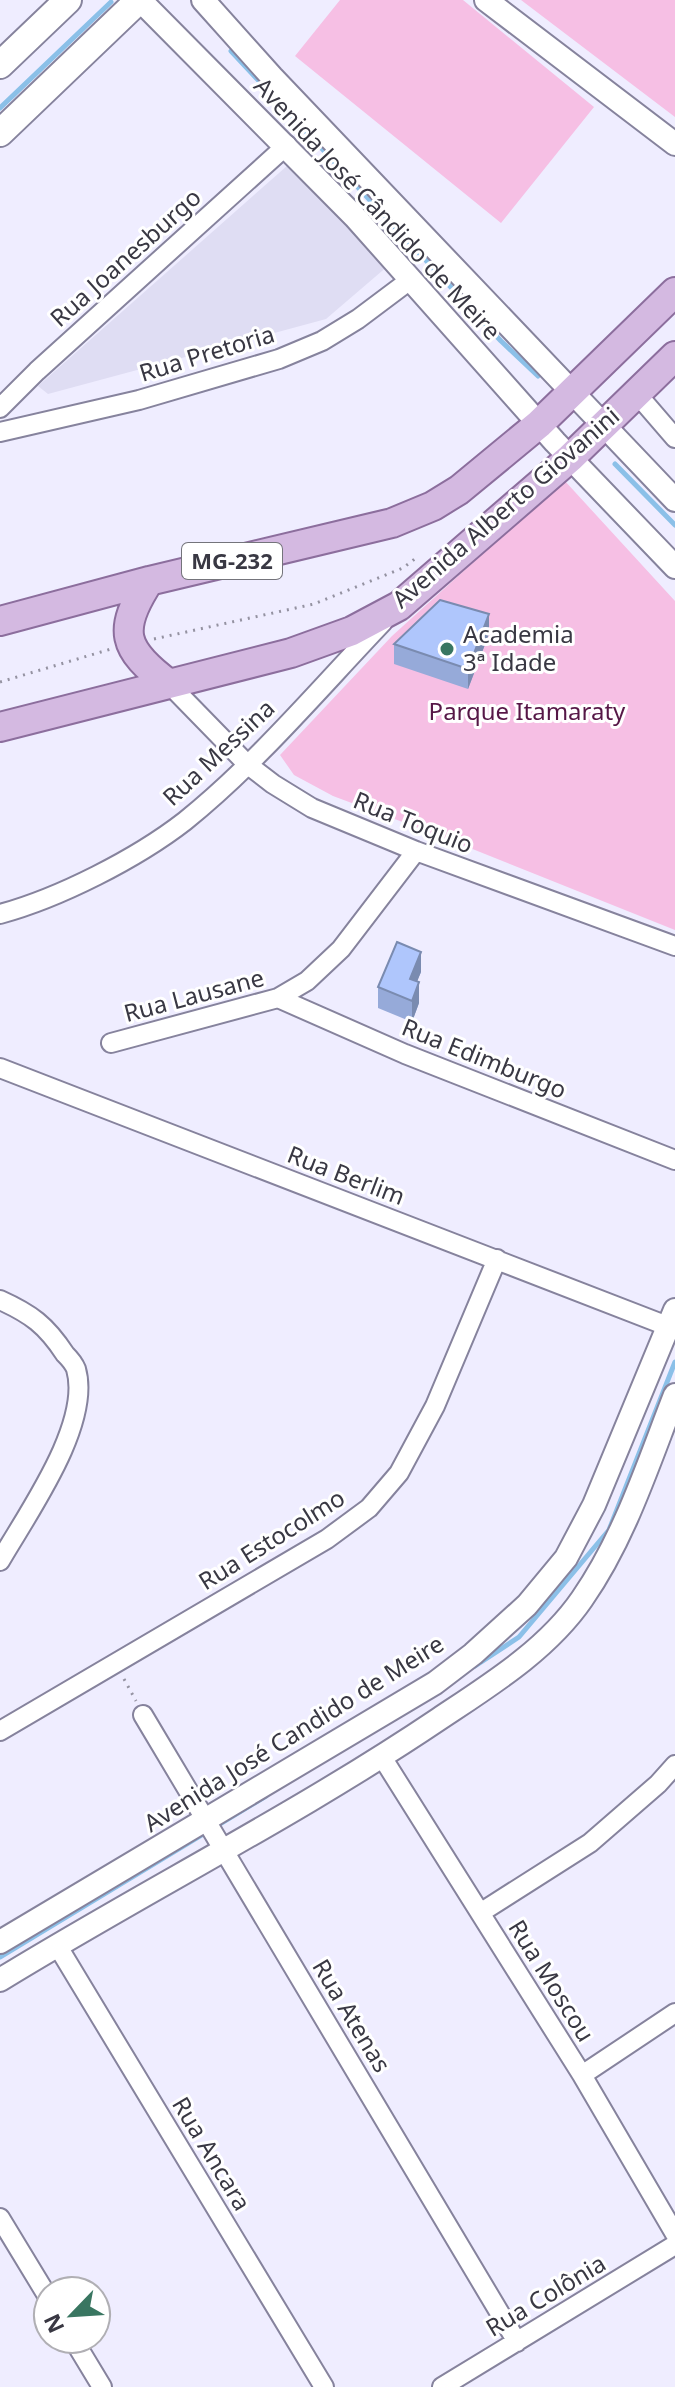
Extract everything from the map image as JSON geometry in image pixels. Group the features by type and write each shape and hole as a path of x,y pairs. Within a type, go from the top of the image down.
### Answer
{"main road":[{"path":"0,65 68,0"},
{"path":"0,133 140,0"},
{"name":"Avenida Alberto Giovanini","path":"0,621 149,581 392,523 433,506 459,490 539,424 675,292"},
{"name":"Avenida Alberto Giovanini","path":"0,727 291,653 352,631 399,606 570,458 675,356"},
{"path":"149,581 132,606 127,624 131,644 145,666 169,684"}],"street":[{"name":"Avenida José Cândido de Meire","path":"140,0 355,217 570,458"},
{"name":"Avenida José Cândido de Meire","path":"203,0 272,77 603,426"},
{"path":"486,0 675,144"},
{"name":"Rua Joanesburgo","path":"0,408 287,145"},
{"name":"Rua Pretoria","path":"0,432 139,400 279,359 322,341 358,319 410,280"},
{"path":"637,394 675,438"},
{"path":"603,426 675,500"},
{"path":"570,458 675,567"},
{"name":"Rua Messina","path":"0,914 40,903 120,862 184,822 247,764 399,606"},
{"name":"Rua Toquio","path":"169,684 247,764 312,808 416,851 675,946"},
{"name":"Rua Lausane","path":"111,1043 278,998 307,981 341,949 416,851"},
{"name":"Rua Edimburgo","path":"278,998 405,1054 675,1160"},
{"name":"Rua Berlim","path":"0,1068 497,1259 673,1321"},
{"name":"Rua Estocolmo","path":"0,1731 327,1539 369,1508 399,1473 435,1406 497,1259"},
{"path":"0,1300 24,1311 49,1329 76,1369 78,1411 62,1453 0,1561"},
{"name":"Avenida José Candido de Meire","path":"0,1980 57,1945 435,1683 527,1605 566,1558 594,1505 673,1321"},
{"name":"Avenida José Candido de Meire","path":"0,1942 215,1834 382,1757 492,1683 542,1645 581,1601 615,1547 675,1395"},
{"name":"Rua Atenas","path":"143,1715 517,2342"},
{"name":"Rua Moscou","path":"382,1757 582,2075 675,2234"},
{"path":"480,1913 590,1843 658,1784 675,1765"},
{"name":"Rua Ancara","path":"57,1945 324,2387"},
{"path":"582,2075 675,2013"},
{"path":"0,2218 35,2275"},
{"name":"Rua Colônia","path":"442,2387 675,2245"},
{"path":"83,2355 102,2387"}],"path":[{"path":"0,682 131,644 314,604 403,568 416,559"},
{"path":"115,1662 143,1715"}],"shaded area":[{"path":"296,158 389,265 326,319 48,394 38,386"}],"green space":[{"path":"340,0 463,0 594,107 501,223 295,56"},
{"path":"521,0 675,0 675,117"},
{"name":"Parque Itamaraty","path":"564,480 675,601 675,930 333,796 294,775 280,755 392,636"}],"building":[{"path":"440,600 489,614 468,669 394,644"},
{"path":"397,942 421,952 410,979 419,982 412,1001 378,987"}],"waterway":[{"path":"0,108 111,2"},
{"path":"231,51 501,341 538,376"},
{"path":"615,464 675,525"},
{"path":"475,1666 519,1637 609,1530 675,1362"},
{"path":"0,1957 266,1796"}],"place":[{"name":"Academia 3ª Idade","path":"447,649"}]}
